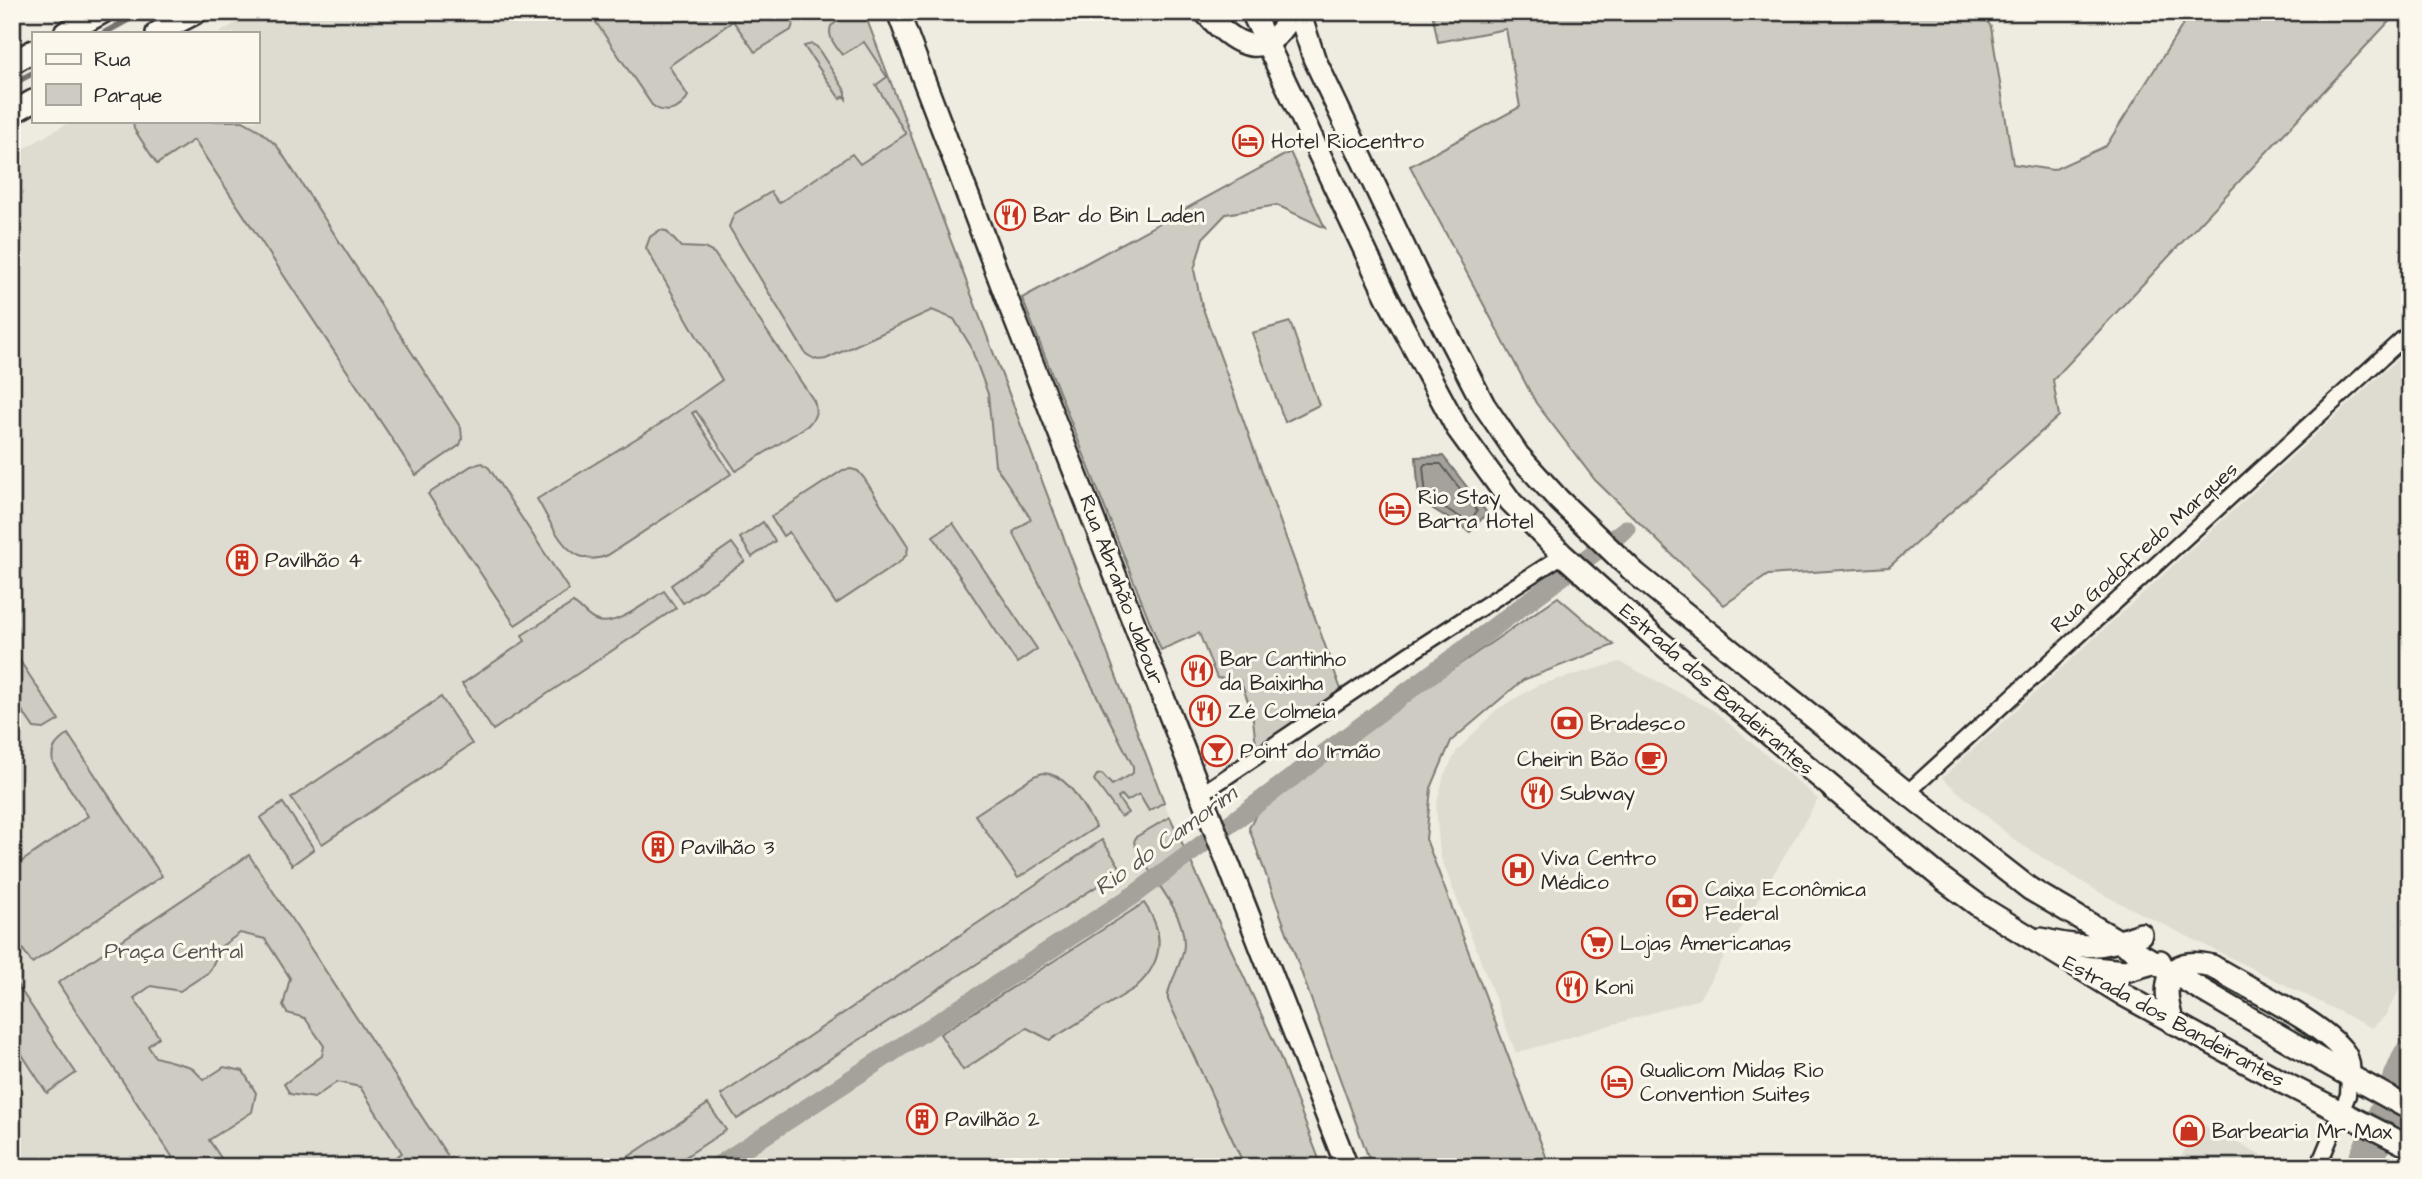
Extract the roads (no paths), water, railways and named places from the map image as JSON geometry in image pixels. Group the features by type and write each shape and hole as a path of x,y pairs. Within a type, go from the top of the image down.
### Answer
{"main road":[{"path":"67,32 103,12"},
{"path":"160,32 197,12"},
{"name":"Rua Abrahão Jabour","path":"898,12 961,180 1347,1167"},
{"path":"1205,12 1231,37 1254,46 1267,44 1285,28 1293,12"},
{"name":"Estrada dos Bandeirantes","path":"1252,12 1387,297 1457,428 1511,502 1567,559 1923,862 1979,906 2173,1023 2410,1147"},
{"name":"Estrada dos Bandeirantes","path":"1299,12 1314,58 1424,289 1484,405 1518,455 1590,531 1635,573 1907,793 2031,889 2154,963 2176,963"},
{"path":"12,63 32,52"},
{"path":"12,113 32,102"},
{"path":"2024,935 2086,947 2119,943 2141,934"},
{"path":"2173,1023 2165,989 2176,963 2195,962 2212,966 2311,1024 2344,1052 2349,1065 2349,1076 2406,1107"},
{"path":"2073,965 2114,971 2154,963"}],"street":[{"name":"Rua Godofredo Marques","path":"1907,793 2410,332"},
{"path":"1204,802 1398,662 1567,559"},
{"path":"2318,1167 2348,1095 2349,1076"}],"water":[{"path":"1443,456 1487,513 1470,532 1419,500 1416,457"}],"waterway":[{"path":"106,32 142,12"},
{"path":"12,84 32,74"},
{"name":"Rio do Camorim","path":"716,1167 1134,895 1626,529"},
{"path":"2363,1167 2410,1057"}],"place":[{"name":"Hotel Riocentro","path":"1248,141"},
{"name":"Bar do Bin Laden","path":"1010,215"},
{"name":"Rio Stay Barra Hotel","path":"1395,509"},
{"name":"Pavilhão 4","path":"242,560"},
{"name":"Bar Cantinho da Baixinha","path":"1197,671"},
{"name":"Zé Colmeia","path":"1205,711"},
{"name":"Bradesco","path":"1567,723"},
{"name":"Point do Irmão","path":"1217,751"},
{"name":"Cheirin Bão","path":"1651,759"},
{"name":"Subway","path":"1537,793"},
{"name":"Pavilhão 3","path":"658,847"},
{"name":"Viva Centro Médico","path":"1518,870"},
{"name":"Caixa Econômica Federal","path":"1682,901"},
{"name":"Lojas Americanas","path":"1597,943"},
{"name":"Koni","path":"1572,987"},
{"name":"Qualicom Midas Rio Convention Suites","path":"1617,1082"},
{"name":"Pavilhão 2","path":"922,1119"},
{"name":"Barbearia Mr Max","path":"2189,1131"}],"park label":[{"name":"Praça Central","path":"174,951"}]}
